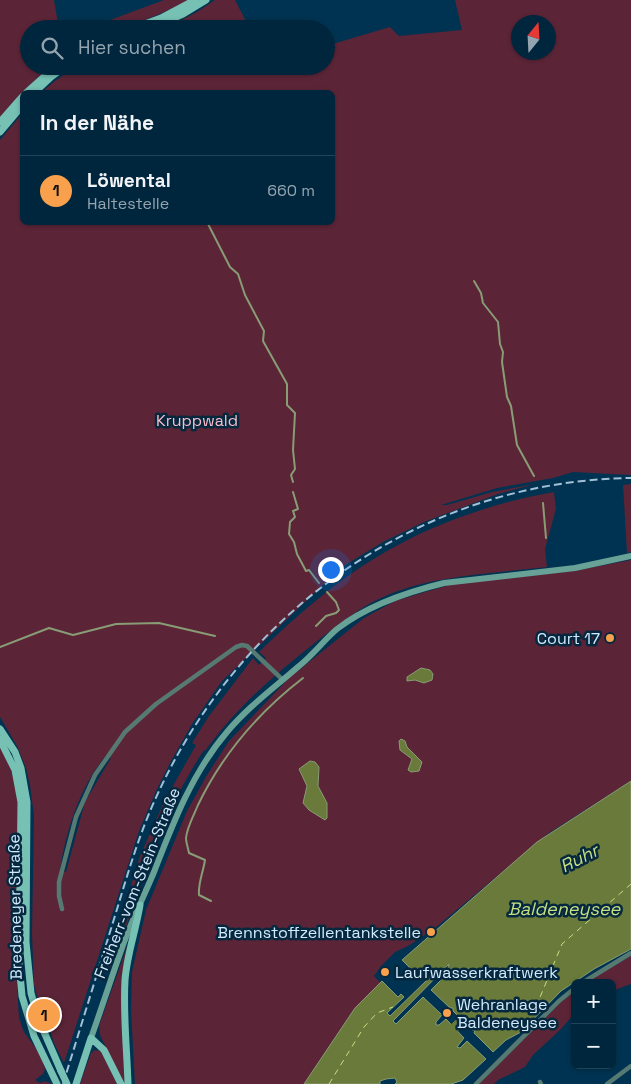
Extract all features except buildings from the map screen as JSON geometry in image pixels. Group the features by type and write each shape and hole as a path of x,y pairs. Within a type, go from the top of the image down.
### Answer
{"main road":[{"path":"156,20 195,0"},
{"path":"169,20 206,0"},
{"path":"29,90 46,75"},
{"path":"37,90 54,75"},
{"path":"0,122 20,100"},
{"path":"0,132 20,108"},
{"name":"Freiherr-vom-Stein-Straße","path":"91,1038 124,944 182,804 208,758 226,733 245,713 349,621 382,604 423,588 444,583 575,568 631,556"},
{"name":"Bredeneyer Straße","path":"0,729 21,768 28,802 26,942 31,993 41,1026 67,1084"},
{"name":"Bredeneyer Straße","path":"0,740 15,770 21,802 20,963 22,996 34,1036 56,1084"},
{"path":"128,1084 124,1010 125,980 140,905"},
{"path":"76,1084 91,1038 104,1050 121,1084"}],"street":[{"path":"62,908 59,896 60,882 76,817 95,775 125,732 156,704 236,647 242,645 247,646 283,680"},
{"path":"589,979 631,953"},
{"path":"476,1083 571,991"},
{"path":"607,1084 631,1066"}],"green space":[{"path":"0,0 54,0 57,20 20,20 20,75 40,75 26,90 20,90 20,96 0,117"},
{"path":"164,0 189,0 144,20 110,20"},
{"path":"215,0 235,0 245,20 181,20"},
{"name":"Kruppwald","path":"455,0 631,0 631,475 573,472 553,478 497,488 441,505 492,492 535,484 498,494 424,522 383,542 342,567 222,681 192,724 171,761 139,831 64,1063 54,1043 34,984 32,934 34,816 30,785 26,768 17,746 0,717 0,140 20,116 20,225 335,225 335,90 44,90 63,75 335,75 335,43 390,27 399,36 462,30","holes":["106,755 111,758 85,802 66,872 60,870 70,824 89,781"]},
{"path":"631,484 631,552 627,553 623,485"},
{"path":"554,492 556,509 545,549 547,567 447,579 408,588 380,598 351,615 316,642 285,667 243,706 204,750 185,782 153,850 110,968 106,967 140,856 164,802 196,745 192,743 209,716 253,658 259,665 266,658 259,652 301,614 330,589 361,567 398,545 462,516 508,502"},
{"path":"631,560 631,781 549,833 435,928 408,946 395,952 374,976 381,983 355,1008 304,1084 135,1084 131,1010 132,972 146,910 187,811 229,741 289,678 364,618 395,601 449,585 573,571"},
{"path":"0,746 12,773 19,802 16,970 19,1018 24,1032 40,1054 45,1069 43,1074 35,1080 40,1083 45,1081 52,1084 0,1084"},
{"path":"129,941 126,1084 123,1084 100,1035 99,1026"},
{"path":"631,956 631,984 616,990 616,979 592,979"},
{"path":"571,994 571,1018 533,1055 525,1067 498,1080 494,1084 479,1084"},
{"path":"95,1050 101,1051 117,1084 80,1084 91,1053"}],"water":[{"path":"421,668 430,670 433,674 432,680 424,683 415,680 407,681 407,677"},
{"path":"401,739 405,741 407,747 422,762 419,771 411,772 408,770 412,759 400,750 399,741"},
{"path":"310,761 315,762 319,767 318,786 327,803 327,818 325,820 309,810 303,803 307,786 299,769"},
{"name":"Baldeneysee","path":"631,781 631,949 579,979 571,979 571,984 561,991 521,1032 506,1040 493,1052 474,1033 475,1030 472,1030 453,1011 453,1008 450,1008 431,990 446,975 449,964 393,1021 396,1024 423,997 442,1015 436,1022 436,1025 439,1025 446,1019 464,1038 457,1047 460,1048 467,1041 486,1059 463,1080 451,1084 395,1084 397,1082 395,1078 380,1081 380,1084 304,1084 355,1008 382,981 398,997 401,994 404,997 387,1013 390,1016 428,979 427,975 421,979 402,960 537,842"}],"waterway":[{"path":"209,225 230,267 238,274 245,295 264,331 263,341 287,384 287,405 295,413 293,450 295,469 291,475 293,482"},
{"path":"474,281 481,293 483,303 498,322 507,397 511,406 517,445 534,476"},
{"path":"293,492 298,509 293,511 295,517 290,522 289,534 306,571 309,570 319,583"},
{"path":"543,503 546,538"},
{"path":"316,626 326,616 339,610 336,602 327,592"},
{"path":"0,647 49,628 73,635 116,624 159,623 215,636"},
{"path":"211,901 199,895 205,860 189,853 186,838 191,821 218,769 230,752 271,705 303,678"},
{"path":"445,1037 472,1011"}],"ferry route":[{"path":"536,1007 562,944 631,884"},
{"path":"329,1084 364,1027 377,1013 393,1007"}],"railway":[{"path":"63,1084 127,875 148,816 190,734 234,672 286,617 345,570 410,532 480,503 554,485 631,478"}],"place":[{"name":"Court 17","path":"610,638"},
{"name":"Brennstoffzellentankstelle","path":"431,932"},
{"name":"Laufwasserkraftwerk","path":"385,972"},
{"name":"Wehranlage Baldeneysee","path":"447,1013"},
{"name":"Löwental","path":"44,1015"}],"water label":[{"name":"Ruhr","path":"579,858"}]}
